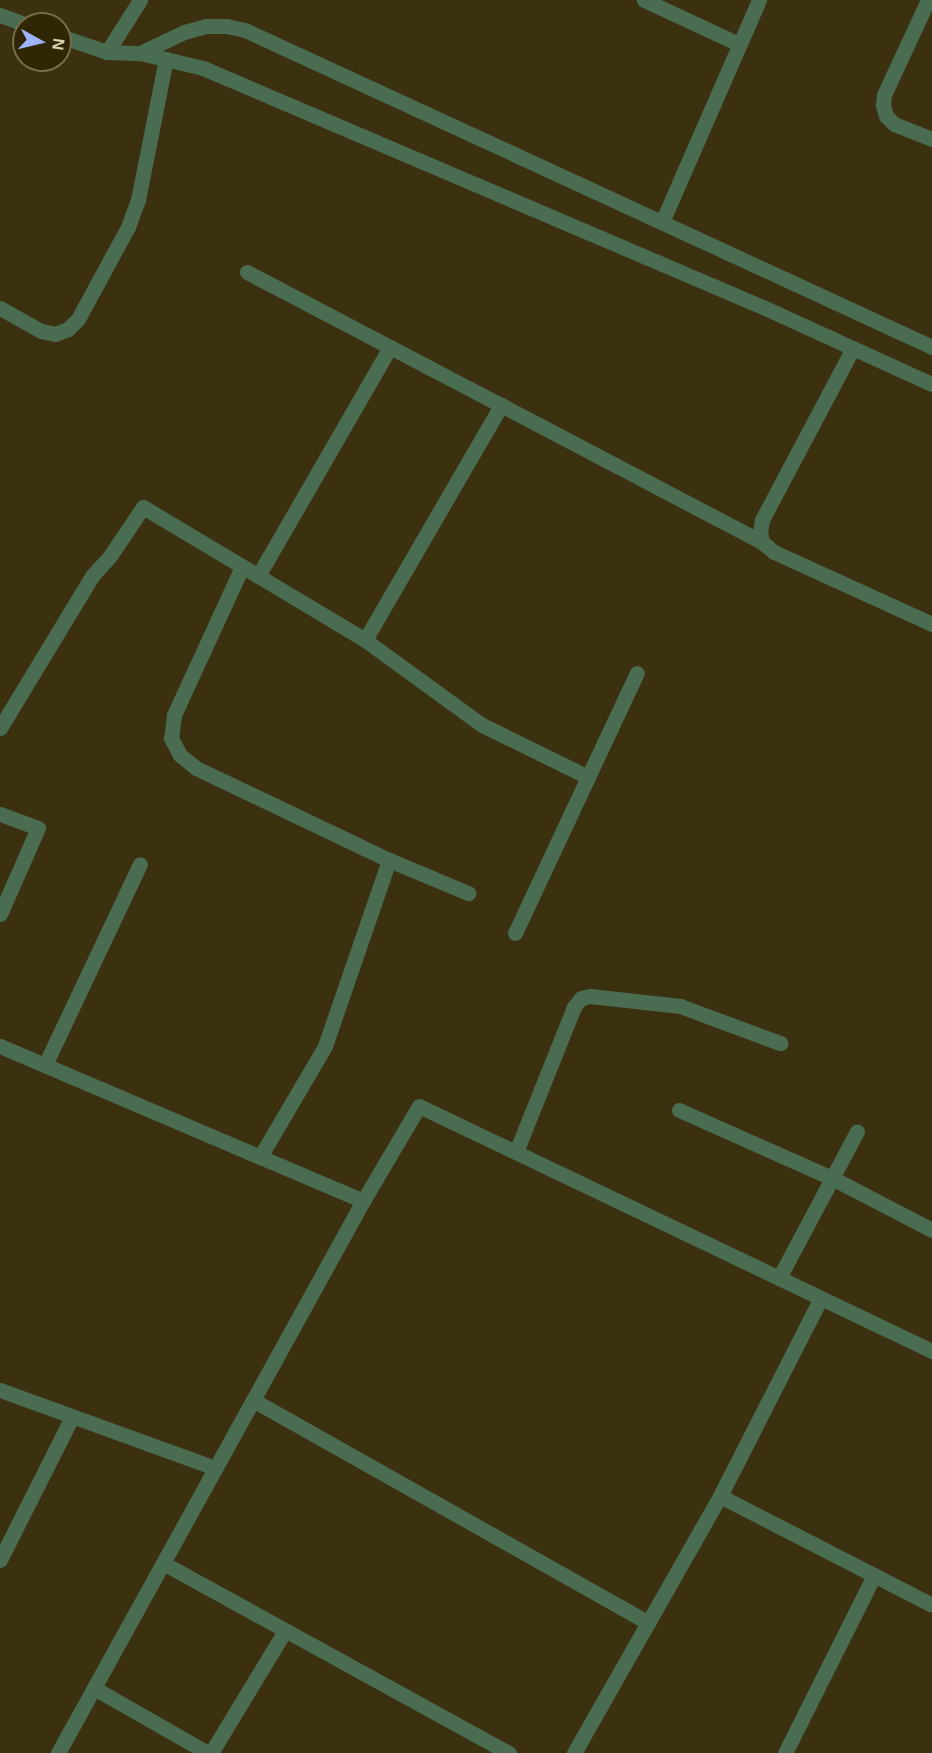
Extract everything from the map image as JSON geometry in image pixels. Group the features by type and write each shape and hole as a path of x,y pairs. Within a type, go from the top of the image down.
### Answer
{"street":[{"path":"107,52 140,0"},
{"path":"644,0 739,44"},
{"path":"662,222 759,0"},
{"path":"928,0 884,95 883,105 886,116 894,124 932,139"},
{"path":"140,53 184,32 206,26 226,26 245,30 932,347"},
{"path":"72,40 107,52 140,53 203,68 932,384"},
{"path":"0,308 41,331 55,334 68,329 78,319 128,227 138,200 166,59"},
{"path":"248,272 762,542 774,552 932,624"},
{"path":"258,576 390,347"},
{"path":"762,542 760,532 762,520 853,348"},
{"path":"365,640 501,405"},
{"path":"0,728 92,576 110,556 142,507 365,640 482,725 588,777"},
{"path":"242,567 174,715 171,738 180,754 196,768 388,860 468,893"},
{"path":"515,933 637,673"},
{"path":"0,814 38,828 0,912"},
{"path":"260,1157 325,1046 388,860"},
{"path":"45,1065 140,864"},
{"path":"516,1152 574,1007 581,998 590,996 680,1006 780,1044"},
{"path":"0,1046 363,1201"},
{"path":"58,1753 363,1201 419,1106 932,1351"},
{"path":"679,1110 832,1178 932,1230"},
{"path":"779,1278 857,1131"},
{"path":"574,1753 720,1496 821,1298"},
{"path":"0,1390 216,1468"},
{"path":"253,1400 648,1623"},
{"path":"0,1560 72,1417"},
{"path":"720,1496 932,1605"},
{"path":"163,1563 509,1753"},
{"path":"785,1753 874,1575"},
{"path":"94,1688 209,1753 285,1631"}]}
